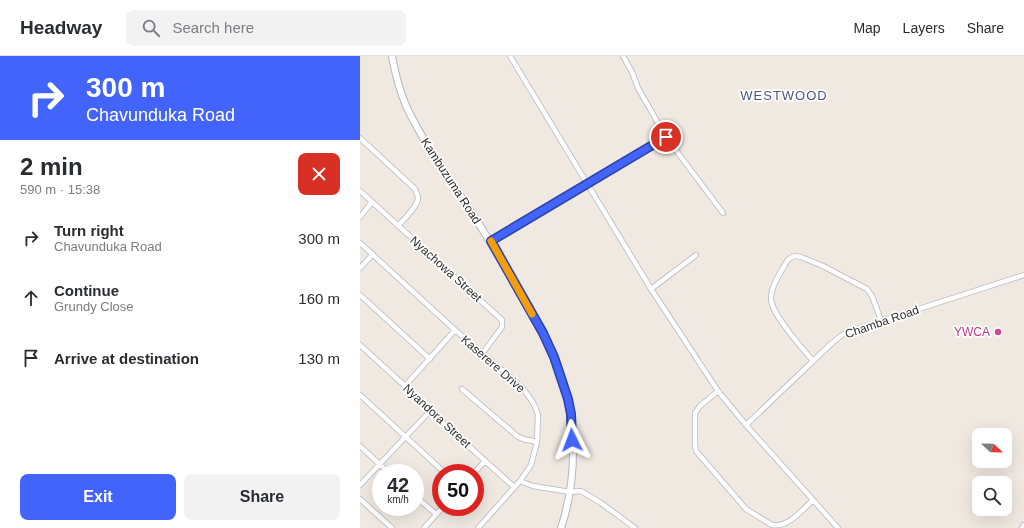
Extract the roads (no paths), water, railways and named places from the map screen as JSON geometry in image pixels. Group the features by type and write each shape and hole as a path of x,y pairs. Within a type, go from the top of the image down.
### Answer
{"main road":[{"name":"Kambuzuma Road","path":"392,56 396,74 407,107 415,123 491,241 543,333 554,357 564,385 571,414 573,453 570,492 561,528"}],"street":[{"path":"510,56 651,289 718,391 746,425 838,528"},
{"path":"622,56 632,72 638,88 666,137 723,213"},
{"path":"491,241 666,137"},
{"path":"360,138 415,189 417,193 418,201 398,226"},
{"name":"Nyachowa Street","path":"360,191 502,320 502,327 482,354"},
{"path":"360,217 372,202"},
{"name":"Kaserere Drive","path":"360,243 455,330 522,387 532,401 538,415 537,442 532,465 520,481 478,528"},
{"path":"360,268 373,254"},
{"path":"651,289 696,255"},
{"path":"813,361 786,328 771,303 773,289 790,258 794,256 801,257 864,286 872,296 881,320"},
{"name":"Chamba Road","path":"746,425 842,335 881,320 1024,275"},
{"path":"360,295 430,359"},
{"path":"405,386 455,330"},
{"name":"Nyandora Street","path":"360,345 514,487"},
{"path":"462,389 511,432 523,439 537,442"},
{"path":"718,391 700,406 695,413 695,448 701,459 746,509 772,525 781,526 785,524 813,500"},
{"path":"360,395 435,464"},
{"path":"360,446 380,464 430,411"},
{"path":"482,464 485,461"},
{"path":"360,485 372,472"},
{"path":"520,481 533,486 570,492 581,491 635,528"},
{"path":"360,499 392,528"},
{"path":"424,504 432,511"},
{"path":"424,528 434,516"}],"place":[{"name":"YWCA","path":"998,332"}],"district":[{"name":"WESTWOOD","path":"784,95"}]}
